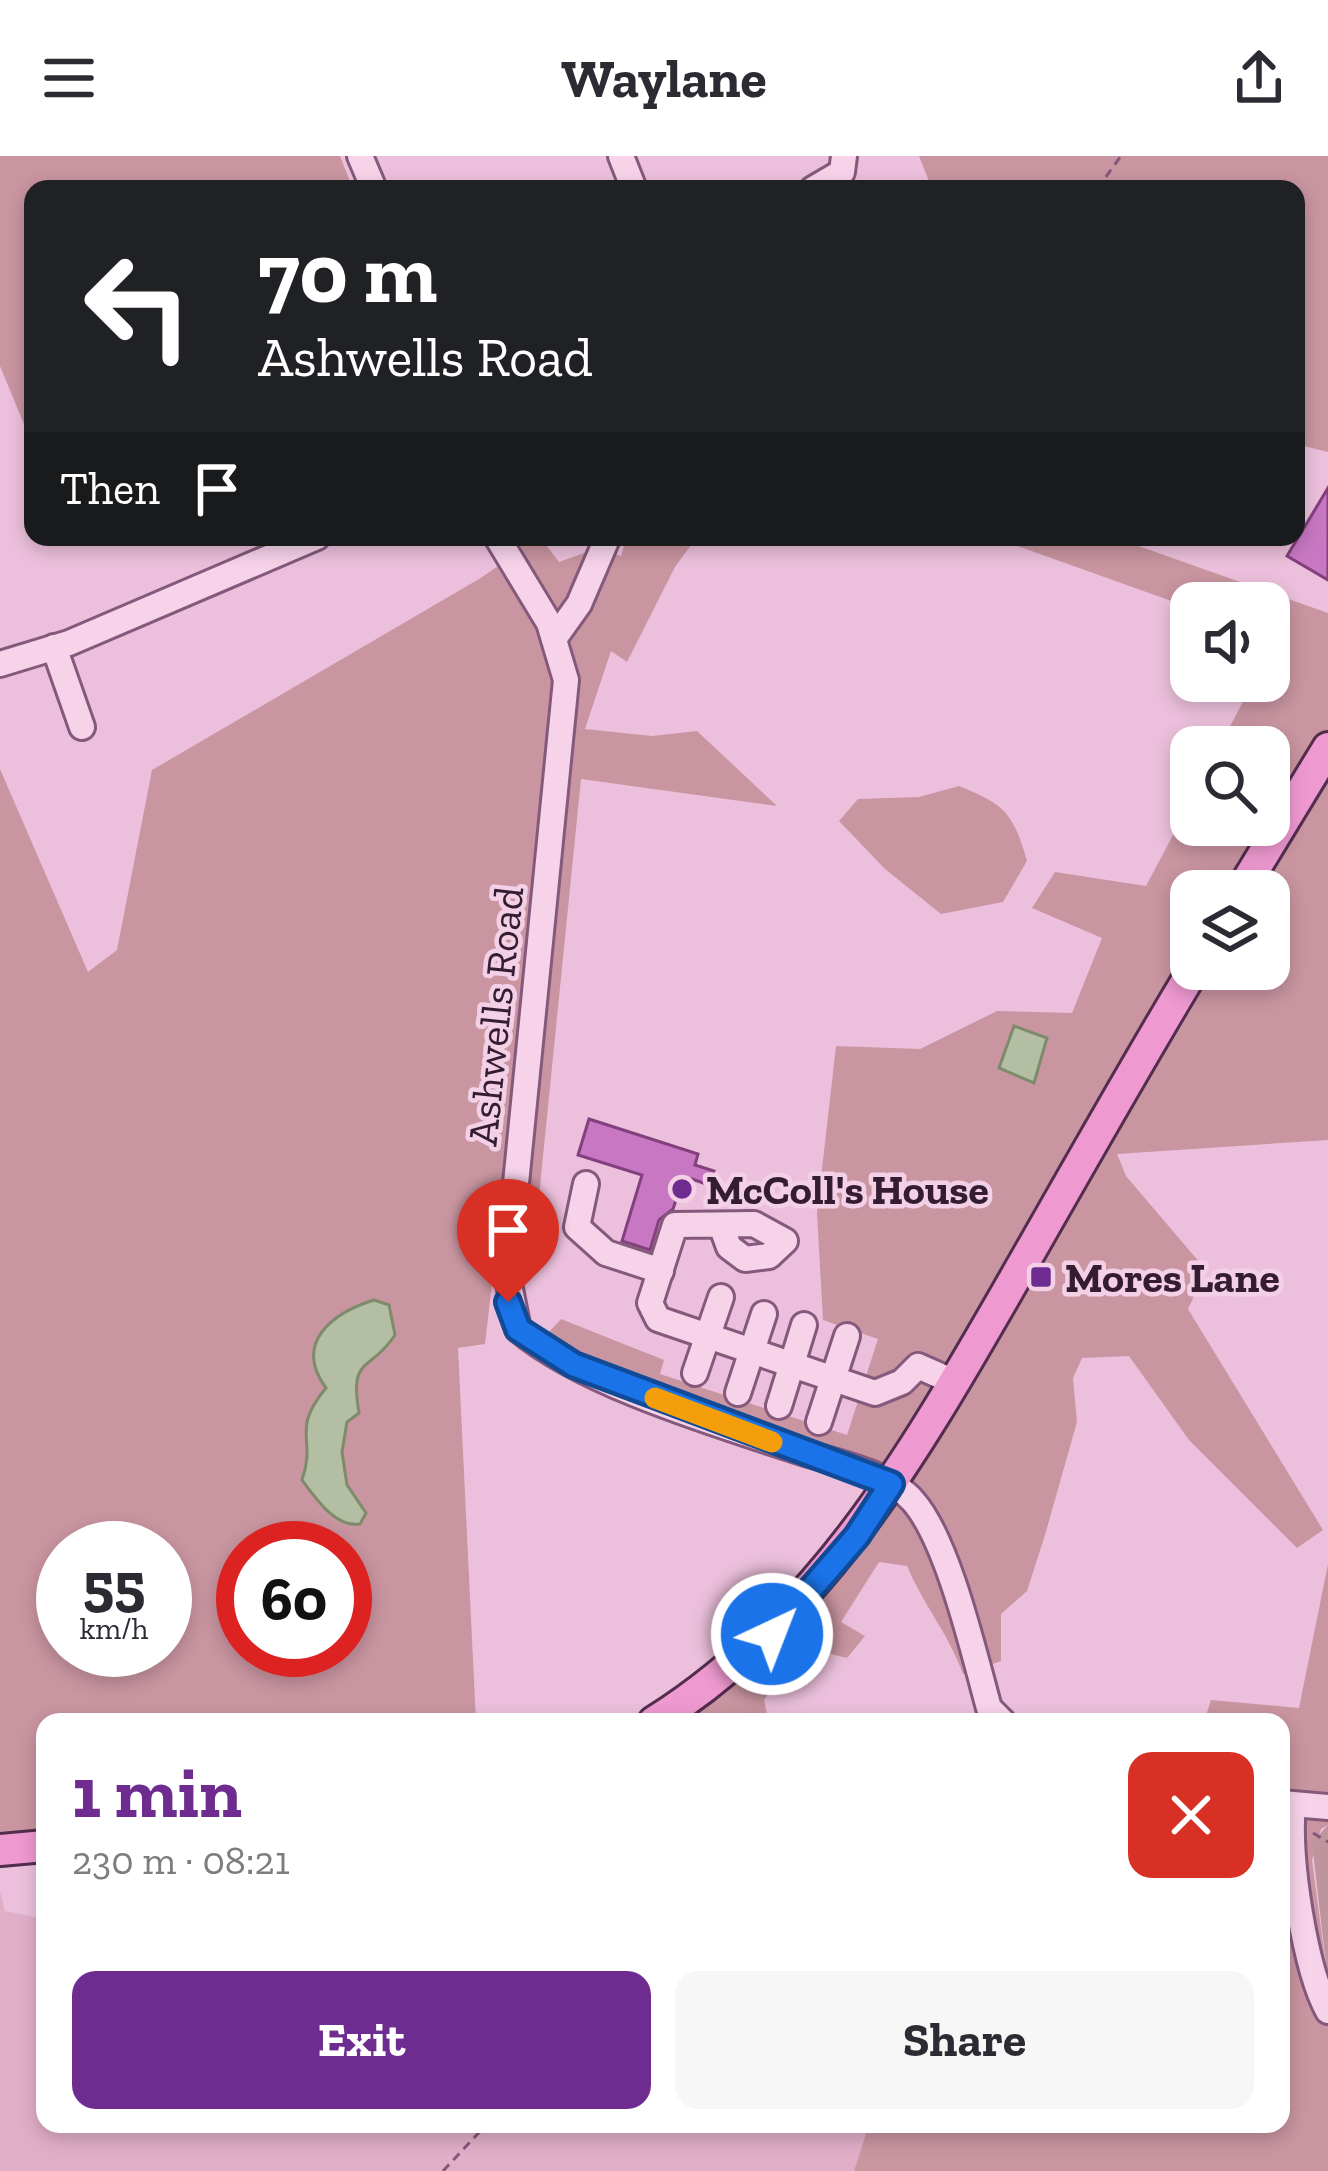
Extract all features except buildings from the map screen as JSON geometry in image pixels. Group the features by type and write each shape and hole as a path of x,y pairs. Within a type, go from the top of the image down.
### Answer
{"main road":[{"path":"1254,870 1328,748"},
{"path":"685,1713 772,1634 857,1536 954,1382 1182,990"},
{"path":"0,1850 36,1847"}],"street":[{"path":"828,180 842,172 844,156"},
{"path":"0,664 54,647 295,546"},
{"name":"Ashwells Road","path":"502,546 554,639 566,680 565,728 507,1274 518,1329 574,1365 891,1484"},
{"path":"554,639 579,604 604,546"},
{"path":"54,647 82,727"},
{"path":"586,1184 577,1227 606,1253 661,1270"},
{"path":"721,1225 675,1225 650,1303 658,1318 875,1393 902,1382 918,1366 954,1382"},
{"path":"695,1373 721,1297"},
{"path":"739,1394 764,1314"},
{"path":"779,1406 804,1325"},
{"path":"819,1422 847,1336"},
{"path":"891,1484 912,1498 935,1532 992,1713"},
{"path":"1290,1805 1328,1807"},
{"path":"1290,1828 1305,1946 1315,1988 1328,2011"}],"path":[{"path":"443,2171 479,2133"}],"shaded area":[{"path":"0,156 340,156 349,180 24,180 24,424 0,366"},
{"path":"919,156 1328,156 1328,452 1305,446 1305,180 928,180"},
{"path":"520,546 547,546 559,562 598,548 621,556 624,546 690,546 627,662 611,651 585,729 652,736 697,731 777,806 581,779 536,1226 499,1223 485,1344 458,1348 476,1713 36,1713 36,1847 0,1850 0,769 88,972 117,950 152,770 479,579 522,550"},
{"path":"1017,546 1138,546 1240,582 1170,582 1170,601"},
{"path":"1290,600 1328,613 1328,1140 1117,1154 1126,1176 1206,1270 1188,1309 1323,1530 1297,1548 1189,1440 1129,1356 1082,1358 1073,1378 1077,1422 1045,1535 1027,1591 1001,1614 1001,1661 963,1674 907,1566 879,1562 841,1622 865,1636 847,1658 800,1646 764,1700 767,1713 685,1713 680,1705 876,1507 868,1475 537,1345 561,1319 664,1360 660,1374 847,1435 878,1339 823,1320 817,1213 836,1046 920,1049 997,1011 1072,1013 1102,938 1032,908 1055,872 1146,886 1170,841 1170,846 1290,846 1290,726 1230,726 1243,702 1290,702"},
{"path":"959,786 1005,813 1027,861 1003,902 941,914 885,869 839,821 858,799 919,797"},
{"path":"1014,1026 1047,1038 1034,1083 999,1068"},
{"path":"374,1300 389,1305 395,1335 359,1373 359,1413 347,1422 342,1452 347,1485 366,1513 362,1521 343,1521 327,1511 302,1480 309,1415 326,1388 317,1372 316,1344 332,1322"},
{"path":"1328,1564 1328,1825 1321,1829 1312,1860 1328,1982 1328,2171 854,2171 866,2133 1290,2133 1290,1713 1207,1713 1211,1700 1299,1708"},
{"path":"1328,1825 1328,1982 1312,1843"},
{"path":"0,1891 5,1911 36,1917 36,2133 866,2133 854,2171 0,2171"}],"slow traffic":[{"path":"655,1398 772,1442"}],"place":[{"name":"McColl's House","path":"682,1189"},
{"name":"Mores Lane","path":"1041,1277"}],"route":[{"path":"508,1302 518,1329 574,1365 733,1429 891,1484 857,1536 772,1634"}]}
